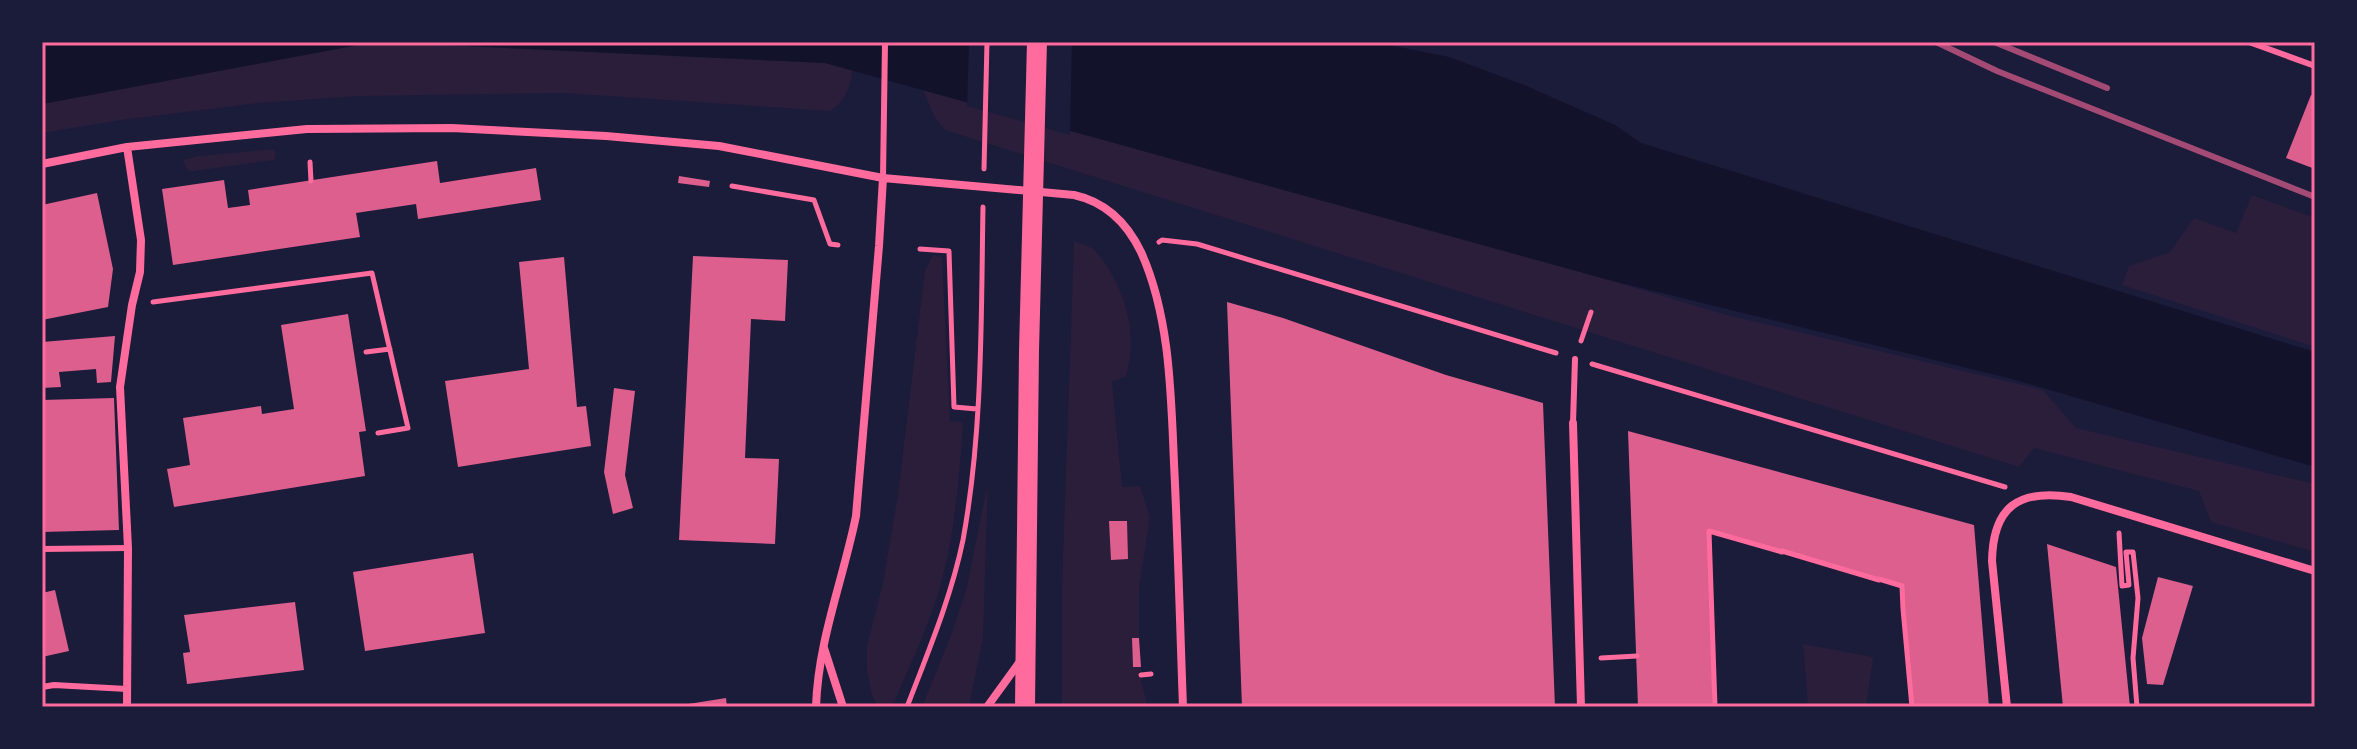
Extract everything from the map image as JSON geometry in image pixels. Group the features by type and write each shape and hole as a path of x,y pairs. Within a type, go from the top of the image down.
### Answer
{"main road":[{"path":"1025,707 1029,351 1037,42"}],"street":[{"path":"42,164 127,147 318,129 452,128 719,146 883,178 1029,190 1090,199 1114,213 1133,238 1157,304 1169,380 1183,707"},
{"path":"127,147 141,240 140,272 120,387 128,548 127,707"},
{"path":"816,707 816,683 823,644 856,516 883,178"},
{"path":"1573,423 1581,707"},
{"path":"2007,707 1992,538 2000,518 2030,496 2049,494 2071,497 2315,571"},
{"path":"823,644 843,707"},
{"path":"987,707 1026,653"}],"lane":[{"path":"883,178 885,42"},
{"path":"2249,42 2315,66"},
{"path":"1573,423 1575,359"},
{"path":"42,549 128,548"},
{"path":"42,687 127,689"}],"path":[{"path":"310,162 311,181"},
{"path":"732,186 814,200 830,244 838,245"},
{"path":"920,249 949,251 954,407 977,409"},
{"path":"132,305 372,273 408,428 378,433"},
{"path":"1575,359 1591,312"},
{"path":"907,707 953,582 962,541 971,492 980,348"},
{"path":"366,352 390,349"},
{"path":"2121,513 2118,544 2122,586 2129,585 2126,552 2133,552 2138,598 2133,658 2137,707"},
{"path":"1715,707 1709,531 1902,586 1912,707"},
{"path":"1580,660 1637,656"},
{"path":"1141,675 1151,674"}],"shaded area":[{"path":"42,42 374,42 42,104"},
{"path":"374,42 825,63 852,70 852,76 843,99 830,111 563,93 360,96 258,103 42,133 42,104"},
{"path":"383,42 1374,42 1449,57 1524,85 1615,125 1641,143 2315,352 2315,467 2012,379 1609,280 825,63"},
{"path":"923,90 1727,315 2043,390 2076,428 2315,484 2315,552 2211,522 2199,491 2034,448 2019,467 945,130 934,116"},
{"path":"274,149 274,160 194,171 188,171 183,160 199,156"},
{"path":"2252,195 2315,218 2315,347 2122,285 2129,266 2170,252 2194,218 2236,233"},
{"path":"1074,241 1097,252 1119,288 1128,317 1131,346 1126,376 1112,382 1122,487 1140,486 1150,517 1139,588 1139,638 1132,639 1133,666 1141,667 1141,681 1148,707 1062,707 1062,588"},
{"path":"933,255 942,257 950,421 963,422 956,501 942,580 927,626 895,700 890,707 878,707 872,695 867,669 867,646 883,583 898,494 925,270"},
{"path":"988,482 983,638 969,706 922,707 967,587"},
{"path":"1803,644 1873,657 1866,707 1808,707"}],"pier":[{"path":"969,42 1072,42 1070,135 967,106"}],"building":[{"path":"2311,95 2315,96 2315,169 2286,158"},
{"path":"437,161 440,183 536,168 541,200 418,219 416,204 356,213 360,237 173,265 162,189 224,180 228,208 250,205 248,190"},
{"path":"679,176 710,181 709,187 678,183"},
{"path":"97,193 113,269 108,307 42,320 42,205"},
{"path":"693,256 788,260 785,321 751,319 745,458 779,459 775,544 679,540"},
{"path":"564,257 577,407 586,406 591,446 458,467 445,381 529,369 519,262"},
{"path":"1227,302 1283,318 1446,375 1543,403 1555,707 1242,707"},
{"path":"348,314 366,431 359,432 365,476 174,507 167,469 190,465 183,418 261,406 262,414 294,409 281,325"},
{"path":"115,336 111,382 97,383 96,369 59,372 61,387 42,388 42,342"},
{"path":"614,388 635,391 625,475 633,508 613,514 604,472"},
{"path":"114,398 119,530 42,532 42,400"},
{"path":"1628,431 1974,525 1989,707 1913,707 1903,586 1708,530 1713,707 1638,707"},
{"path":"1109,521 1127,521 1128,559 1111,560"},
{"path":"2047,544 2116,567 2130,707 2063,707"},
{"path":"473,553 485,633 365,651 353,572"},
{"path":"2158,577 2193,586 2163,685 2147,684 2142,638"},
{"path":"55,590 69,651 42,657 42,593"},
{"path":"295,602 304,670 187,684 183,653 190,652 184,615"},
{"path":"1132,638 1139,638 1141,667 1133,667"},
{"path":"726,698 727,707 682,707 682,705"}],"railway":[{"path":"1936,42 1997,71 2315,197"},
{"path":"1994,42 2107,88"}]}
